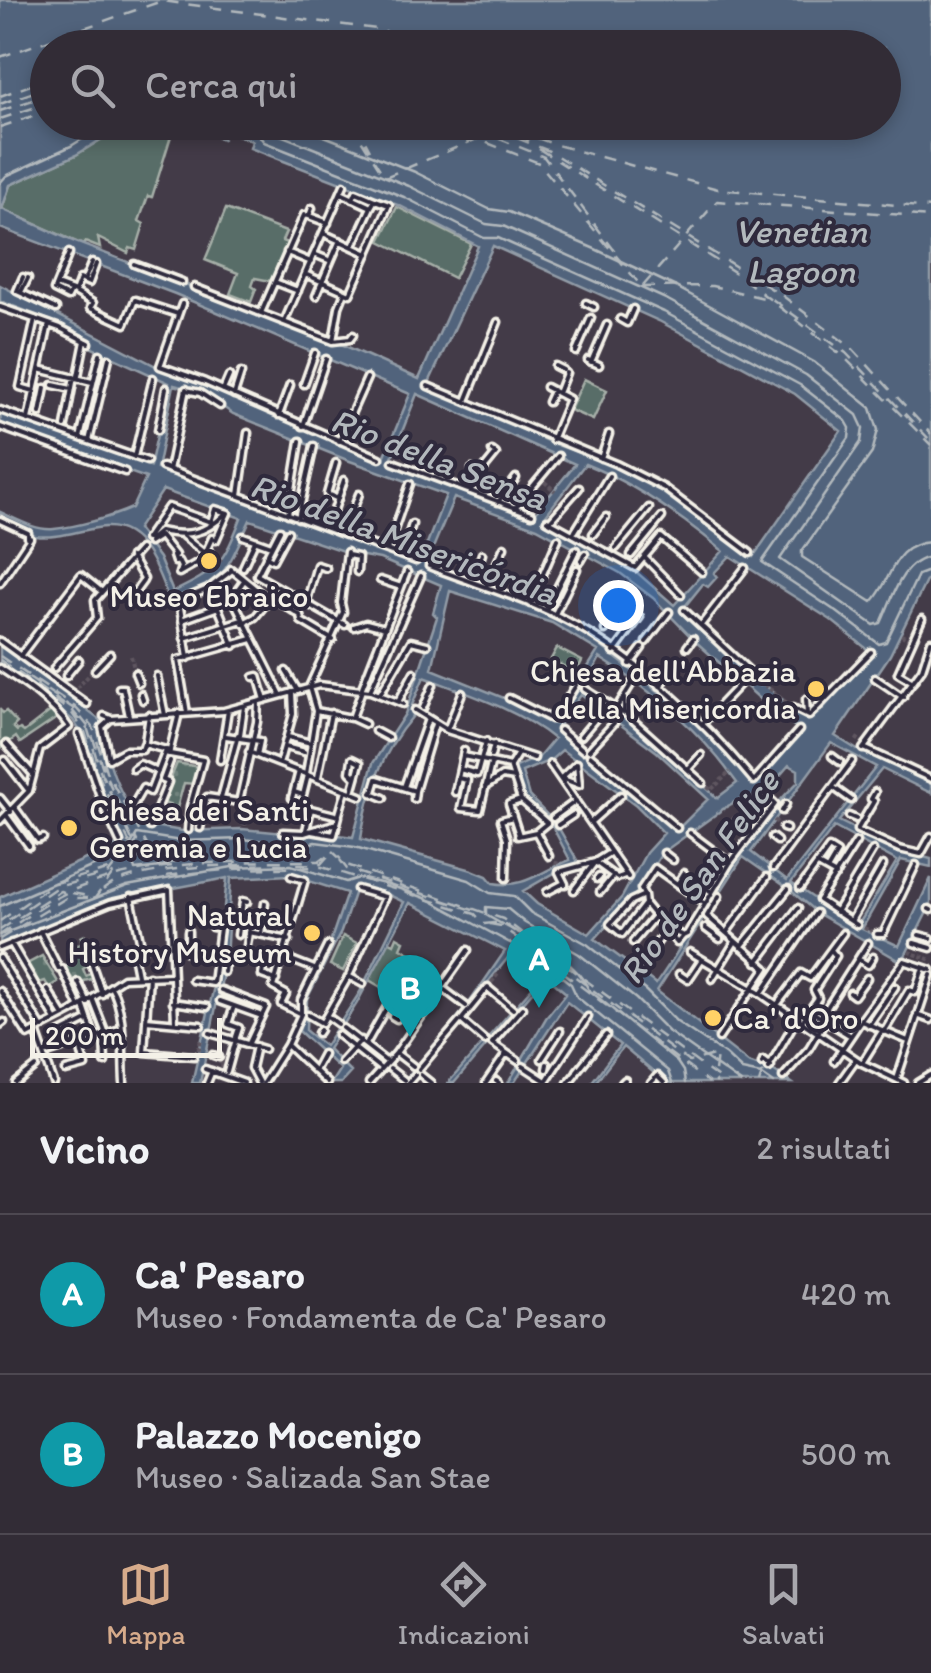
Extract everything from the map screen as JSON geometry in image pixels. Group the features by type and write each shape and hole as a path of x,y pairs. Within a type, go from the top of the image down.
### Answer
{"street":[{"path":"284,322 344,185"},
{"path":"333,341 339,307 389,205 356,192 353,199"},
{"path":"340,193 372,208"},
{"path":"353,246 376,200"},
{"path":"309,216 312,208"},
{"path":"261,313 304,215 328,223"},
{"path":"364,223 378,230"},
{"path":"324,233 368,254"},
{"path":"316,296 340,240"},
{"path":"287,252 311,262"},
{"path":"69,253 58,285 93,304 90,308 125,324 135,300 178,314"},
{"path":"314,254 331,261"},
{"path":"73,292 80,280 89,283 93,264"},
{"path":"134,264 182,282"},
{"path":"306,274 348,293"},
{"path":"25,279 17,291 54,310 62,297"},
{"path":"274,282 298,291"},
{"path":"194,287 333,341 350,339 352,335"},
{"path":"586,303 594,307"},
{"path":"182,304 160,366 380,458"},
{"path":"0,307 87,342 71,389 64,429"},
{"path":"620,320 628,322 633,308"},
{"path":"576,352 592,318"},
{"path":"34,391 20,387 35,319"},
{"path":"465,403 498,322"},
{"path":"28,419 49,324"},
{"path":"578,324 587,328"},
{"path":"598,365 589,361 607,325"},
{"path":"572,338 581,342"},
{"path":"304,384 316,353"},
{"path":"80,438 100,354"},
{"path":"90,441 109,358"},
{"path":"303,426 326,359"},
{"path":"548,402 565,371 555,366"},
{"path":"39,368 93,382"},
{"path":"309,372 320,376"},
{"path":"234,395 242,373"},
{"path":"224,390 228,376"},
{"path":"134,457 153,378"},
{"path":"338,440 367,378"},
{"path":"279,415 290,384"},
{"path":"53,385 71,389"},
{"path":"428,386 616,464 683,500 750,553"},
{"path":"546,387 570,398 552,440"},
{"path":"40,412 45,388"},
{"path":"158,430 166,388"},
{"path":"170,470 186,390 220,406"},
{"path":"0,410 64,429 147,462"},
{"path":"0,427 126,472"},
{"path":"240,495 248,433"},
{"path":"602,458 609,434"},
{"path":"288,514 300,441"},
{"path":"298,518 314,446"},
{"path":"470,491 496,454 492,452"},
{"path":"515,508 558,456"},
{"path":"394,462 532,514"},
{"path":"336,464 326,494 338,499"},
{"path":"162,467 298,518 308,517 413,560"},
{"path":"472,469 479,474"},
{"path":"574,532 609,476"},
{"path":"498,502 516,478"},
{"path":"328,528 344,480"},
{"path":"387,550 410,484"},
{"path":"579,488 548,520 591,538 635,568 661,537 702,572"},
{"path":"344,534 360,494"},
{"path":"168,507 211,522 215,509 228,513 206,551 209,556 179,574 181,567 178,560 175,562 172,548 160,536 149,543 150,539 146,539 168,507"},
{"path":"613,552 649,508"},
{"path":"308,517 310,510 320,514"},
{"path":"150,539 160,532 183,536 210,528 225,514"},
{"path":"591,538 606,517"},
{"path":"632,555 662,517"},
{"path":"0,520 28,533 29,538 0,582"},
{"path":"406,543 412,524"},
{"path":"210,528 216,536 214,540"},
{"path":"280,530 256,575 342,624"},
{"path":"266,556 274,560 288,532"},
{"path":"183,536 207,554"},
{"path":"243,536 271,546"},
{"path":"530,604 558,539"},
{"path":"243,566 256,541"},
{"path":"486,587 504,547"},
{"path":"54,668 96,618 95,600 140,549"},
{"path":"546,610 576,550"},
{"path":"299,771 293,795 303,795 306,782 307,753 316,711 310,686 342,624 347,554 358,558 356,572"},
{"path":"474,578 482,554"},
{"path":"581,560 584,554"},
{"path":"131,557 144,580 135,592"},
{"path":"644,557 681,595"},
{"path":"306,604 317,565 326,568"},
{"path":"429,566 474,578 486,587 555,614 599,640 702,724 754,781 799,730"},
{"path":"701,624 744,568"},
{"path":"555,614 577,569"},
{"path":"188,658 179,600 210,588 231,570 243,582 300,615 301,621 333,640"},
{"path":"353,715 407,572"},
{"path":"20,656 81,574 102,592"},
{"path":"370,691 421,576"},
{"path":"380,580 401,587"},
{"path":"182,620 218,606 232,597 243,582"},
{"path":"210,588 234,646"},
{"path":"184,638 254,616 282,592"},
{"path":"232,597 282,696"},
{"path":"608,627 619,609"},
{"path":"684,610 760,681"},
{"path":"646,642 669,612"},
{"path":"614,652 640,617"},
{"path":"914,682 898,673 922,619"},
{"path":"354,627 366,623 385,628"},
{"path":"187,713 178,660 252,640"},
{"path":"687,647 694,640"},
{"path":"0,641 87,704"},
{"path":"380,694 411,641 427,645"},
{"path":"931,641 914,682 864,749 931,779"},
{"path":"630,664 642,648"},
{"path":"793,708 807,714 817,710 871,652"},
{"path":"94,670 110,654"},
{"path":"66,676 79,660"},
{"path":"660,686 676,666"},
{"path":"0,668 28,686 69,727 40,749 30,791 0,821"},
{"path":"280,763 295,692 286,672"},
{"path":"170,755 144,744 142,750 125,750 109,758 102,726 111,719 129,716 244,707 310,686 370,691 400,703 414,672"},
{"path":"136,673 139,683"},
{"path":"158,676 166,714"},
{"path":"254,677 258,676 265,700"},
{"path":"875,678 903,697"},
{"path":"615,709 632,683"},
{"path":"702,724 741,683"},
{"path":"433,685 420,711 434,724 467,739 486,741 534,758"},
{"path":"510,698 553,719 576,686"},
{"path":"119,688 125,693 129,716"},
{"path":"585,689 636,721 703,784"},
{"path":"447,730 462,694"},
{"path":"624,698 624,713"},
{"path":"806,699 807,714"},
{"path":"239,802 258,703"},
{"path":"222,798 244,707"},
{"path":"220,760 228,710"},
{"path":"316,711 353,715 364,724"},
{"path":"318,778 331,713"},
{"path":"145,742 146,714"},
{"path":"150,827 168,782 163,780 178,714"},
{"path":"104,716 111,719"},
{"path":"582,736 596,718"},
{"path":"405,787 428,719"},
{"path":"587,752 614,723"},
{"path":"414,799 434,724"},
{"path":"313,730 327,733"},
{"path":"560,730 677,828"},
{"path":"374,731 388,738"},
{"path":"78,734 102,805 120,842"},
{"path":"226,736 260,741 258,755"},
{"path":"288,737 311,743"},
{"path":"460,769 477,774 486,741"},
{"path":"458,778 468,780 461,806 480,810 494,744"},
{"path":"0,751 6,745 34,774"},
{"path":"285,747 307,753"},
{"path":"454,749 481,761 510,766"},
{"path":"250,752 360,796"},
{"path":"132,807 143,788 150,792 165,753 203,760 190,806 188,830"},
{"path":"455,792 464,753"},
{"path":"484,787 502,776 518,753"},
{"path":"688,769 702,755"},
{"path":"832,756 840,762"},
{"path":"4,760 30,791"},
{"path":"773,868 852,761"},
{"path":"562,777 577,763 580,786"},
{"path":"550,764 627,876 616,877 595,862"},
{"path":"134,769 142,765 158,772"},
{"path":"510,766 521,800 547,824 536,832 514,836"},
{"path":"569,770 580,786"},
{"path":"502,776 515,781"},
{"path":"562,777 580,786"},
{"path":"334,834 356,778"},
{"path":"384,798 373,792 377,780 415,792"},
{"path":"570,792 580,786"},
{"path":"833,787 851,800"},
{"path":"875,792 858,830 899,849 921,854 931,836"},
{"path":"641,895 665,932 685,935 730,863 776,804 764,793"},
{"path":"591,822 621,795"},
{"path":"200,828 207,797 245,805 245,819"},
{"path":"0,798 28,849 39,840 11,812"},
{"path":"605,799 610,805"},
{"path":"506,878 514,836 509,804 521,800"},
{"path":"553,818 576,800"},
{"path":"782,811 786,804"},
{"path":"308,830 311,809 340,813"},
{"path":"334,834 340,813"},
{"path":"558,825 573,815"},
{"path":"849,816 861,819"},
{"path":"513,817 501,820 514,836"},
{"path":"737,821 752,833"},
{"path":"283,832 304,833 336,825"},
{"path":"308,830 334,834"},
{"path":"536,832 549,856"},
{"path":"690,833 730,863"},
{"path":"856,842 819,900 857,925"},
{"path":"800,888 829,848 838,852 826,870"},
{"path":"836,912 873,850"},
{"path":"547,892 564,883 560,872 582,868 611,852"},
{"path":"664,853 673,860"},
{"path":"574,890 595,862"},
{"path":"817,864 836,876"},
{"path":"851,921 884,865"},
{"path":"877,934 882,934 916,865"},
{"path":"645,904 622,934 612,926 630,901 641,895 655,868 705,904"},
{"path":"678,883 684,873"},
{"path":"291,876 305,880 273,987 286,994 281,1004 300,1014"},
{"path":"858,876 872,884"},
{"path":"600,892 616,877"},
{"path":"727,934 767,877"},
{"path":"698,883 712,892"},
{"path":"712,979 788,888"},
{"path":"308,1015 321,1028 384,899 356,889"},
{"path":"0,948 132,897 169,890 174,1021"},
{"path":"719,896 706,916 766,968 719,1038"},
{"path":"132,897 142,950"},
{"path":"247,902 243,901 238,940 248,942"},
{"path":"630,901 645,904"},
{"path":"261,934 265,903"},
{"path":"757,962 793,920 798,908"},
{"path":"761,994 816,913"},
{"path":"245,958 250,914"},
{"path":"634,942 653,918"},
{"path":"284,923 294,924"},
{"path":"192,980 213,983 220,928 212,927"},
{"path":"705,928 720,939"},
{"path":"40,931 104,1032 106,1062"},
{"path":"188,931 188,953 217,958"},
{"path":"249,931 290,940"},
{"path":"637,971 665,932"},
{"path":"776,1006 800,972 810,978 844,933"},
{"path":"918,934 931,938"},
{"path":"11,943 56,1020"},
{"path":"783,1077 817,1034 868,943"},
{"path":"914,943 931,948"},
{"path":"256,1046 251,1063 261,1083 287,1045 300,1014 301,1000 328,945"},
{"path":"174,949 188,949"},
{"path":"369,1083 396,1053 468,950"},
{"path":"767,1065 818,998 814,990 836,956 832,950"},
{"path":"690,952 720,967 859,1061 904,1083"},
{"path":"224,972 226,957 245,958 264,964 262,975 276,980"},
{"path":"284,957 317,970"},
{"path":"858,959 868,966 874,957"},
{"path":"0,958 39,1029 44,1059 54,1083"},
{"path":"679,974 688,980 702,959"},
{"path":"134,960 137,976"},
{"path":"834,1060 904,960 931,972 893,1080"},
{"path":"92,965 102,994"},
{"path":"392,976 396,967 438,994"},
{"path":"839,1083 883,1032 909,990 915,992 924,967"},
{"path":"341,1062 346,1053 364,1042 406,973"},
{"path":"149,976 144,1052 194,1056"},
{"path":"0,991 8,1003 7,1019 28,1035 86,1004 123,978 172,976"},
{"path":"349,976 363,984"},
{"path":"852,995 867,978"},
{"path":"397,1019 392,1016 414,979"},
{"path":"78,982 94,1036"},
{"path":"870,1025 895,986"},
{"path":"111,988 116,995 124,1083"},
{"path":"442,988 466,1006"},
{"path":"338,1035 406,1082 488,988 513,1009"},
{"path":"48,990 64,1016"},
{"path":"221,990 266,1007 249,1043"},
{"path":"924,997 931,1000"},
{"path":"0,1011 13,998"},
{"path":"220,1001 261,1016"},
{"path":"172,1002 207,1006"},
{"path":"408,1005 423,1015"},
{"path":"224,1071 239,1028 228,1024 234,1006"},
{"path":"522,1008 492,1044 546,1082 549,1069 588,1018"},
{"path":"809,1010 851,1036"},
{"path":"917,1015 931,1020"},
{"path":"326,1016 364,1042 386,1066"},
{"path":"66,1046 59,1034 88,1020"},
{"path":"146,1020 202,1025"},
{"path":"461,1021 485,1041"},
{"path":"861,1021 908,1042"},
{"path":"44,1059 66,1046 120,1029"},
{"path":"558,1062 544,1056 560,1030"},
{"path":"210,1034 236,1038 264,1049"},
{"path":"568,1083 606,1035"},
{"path":"66,1071 85,1066 79,1041"},
{"path":"287,1045 327,1083"},
{"path":"396,1053 430,1083"},
{"path":"314,1071 324,1054"},
{"path":"486,1083 506,1054"},
{"path":"16,1083 36,1067"},
{"path":"204,1069 224,1071 244,1083"},
{"path":"207,1083 212,1071"},
{"path":"494,1072 497,1081"},
{"path":"918,1083 931,1075"},
{"path":"651,1083 656,1076 664,1083"}],"green space":[{"path":"100,140 170,140 152,197 148,196 139,221 144,224 136,250 130,248 128,253 98,238 100,248 85,242 83,245 2,209 10,185"},
{"path":"397,207 471,244 454,278 380,241"},
{"path":"226,209 286,232 282,241 287,243 271,281 255,278 251,302 230,294 238,273 205,260"},
{"path":"584,379 607,390 593,420 570,410"},
{"path":"557,648 582,661 576,673 551,659"},
{"path":"0,710 17,723 13,727 17,731 24,732 52,710 57,718 20,743 16,737 0,749"},
{"path":"177,763 199,767 195,784 184,783 177,808 161,802"},
{"path":"85,935 89,945 84,948 91,964 83,969 86,976 94,972 96,978 76,983 64,968 73,962 69,950 82,942"},
{"path":"343,936 357,943 343,971 330,965"},
{"path":"397,937 404,941 401,948 413,955 405,971 394,965 381,987 369,980 388,941 394,944"},
{"path":"42,956 58,982 49,988 45,981 36,984 25,965"}],"water":[{"name":"Venetian Lagoon","path":"0,0 931,0 931,571 890,655 835,736 859,751 931,781 931,793 882,769 839,821 897,850 931,859 931,867 901,860 862,929 899,946 931,878 931,904 902,962 817,913 743,857 657,991 748,1062 757,1065 760,1061 792,1083 666,1083 623,1047 591,1083 620,1045 567,1002 514,1083 508,1083 546,1018 566,993 546,976 454,1083 448,1083 543,975 511,954 407,1083 402,1083 467,1006 505,951 410,903 328,1049 351,1072 341,1083 331,1083 340,1069 299,1031 302,1005 327,951 347,893 290,875 231,878 226,959 200,1083 192,1083 217,973 227,878 116,899 0,946 0,897 124,842 80,731 73,720 0,666 0,645 101,721 114,775 142,824 182,831 242,829 305,835 311,831 353,837 373,763 405,714 437,617 433,613 441,585 380,559 352,554 250,520 229,563 212,583 201,590 168,598 147,551 129,533 105,527 35,536 0,519 0,512 47,529 93,521 132,508 146,478 1,426 0,412 150,466 169,383 90,347 90,341 49,320 0,301 0,285 158,367 383,460 410,394 175,294 0,228","holes":["30,30 901,30 901,140 250,140 250,148 400,206 478,246 419,379 339,343 73,241 2,209 10,185 100,140 30,140","493,246 659,321 795,394 841,431 753,557 656,486 427,387","174,385 201,392 233,414 446,495 419,564 157,469","417,394 575,464 532,517 390,462","585,464 657,502 723,551 674,605 632,568 542,520","163,490 241,518 217,564 173,592 159,558 137,529","454,498 537,528 620,573 802,732 752,785 741,768 689,715 584,633 546,613 425,567","730,556 831,620 872,653 820,712 808,720 682,610 703,584 708,587 717,577 714,573","450,591 552,623 598,651 553,723 524,706 432,669","600,658 674,713 707,745 737,783 717,798 646,730 583,690","424,677 509,711 554,739 539,757 514,771 522,797 551,824 570,860 524,881 493,883 472,870 361,839 378,773 413,716 412,705","581,695 657,752 708,799 677,830 557,728","831,743 876,767 787,880 751,852","562,750 636,805 664,833 646,853 622,897 589,934 537,904 523,891 558,871 581,867 557,825 529,796 522,772 551,760","789,765 798,770 798,782 739,854 656,984 595,939 640,889 662,853 738,800 764,794","834,827 897,861 857,927 791,883","356,888 404,902 360,992 325,1046 306,1031 307,999 341,932"]}],"ferry route":[{"path":"78,30 162,1 384,30"},
{"path":"0,57 30,47"},
{"path":"0,96 30,85"},
{"path":"0,104 30,93"},
{"path":"0,111 30,101"},
{"path":"0,119 30,109"},
{"path":"0,127 30,117"},
{"path":"361,140 384,176"},
{"path":"365,140 370,150"},
{"path":"385,177 475,140"},
{"path":"480,140 539,163 641,286"},
{"path":"502,140 544,157 620,258"},
{"path":"522,140 549,151 780,294 852,348 931,434"},
{"path":"543,140 718,189 931,208"},
{"path":"539,149 736,273 844,357 931,445"},
{"path":"643,286 717,201 931,217"},
{"path":"642,287 712,286 764,298"},
{"path":"772,299 846,353 931,441"},
{"path":"0,656 75,707 93,727 106,771 164,876 234,869 322,867 475,914 484,924"},
{"path":"0,660 72,710 88,730 101,773 133,842 109,873 57,887 0,926"},
{"path":"0,921 54,883 108,870 129,842 98,774 85,732 71,712 23,678"},
{"path":"29,678 74,709 90,729 104,772 137,841 95,898"},
{"path":"332,851 347,865 503,919 725,1083"},
{"path":"0,935 66,893 127,873 191,864 319,861 330,853"},
{"path":"103,890 120,881 174,869 321,864 328,856"},
{"path":"340,860 347,869 479,915"},
{"path":"0,930 64,892"},
{"path":"72,893 93,897"},
{"path":"0,939 66,898 88,898"},
{"path":"484,924 502,922 689,1062 717,1054 717,1083"},
{"path":"490,924 501,926 709,1083"},
{"path":"759,1083 763,1070"}],"tunnel":[{"path":"540,478 555,491"},
{"path":"214,539 207,554 222,561"},
{"path":"403,553 406,543"},
{"path":"901,635 912,640"},
{"path":"131,656 135,673"},
{"path":"73,692 94,670"},
{"path":"760,681 793,708"},
{"path":"856,738 865,744"},
{"path":"703,783 711,790 730,772"},
{"path":"774,820 783,828"},
{"path":"556,865 557,861"},
{"path":"864,928 877,934"},
{"path":"909,952 931,960"},
{"path":"625,961 640,973"},
{"path":"488,987 498,974"},
{"path":"197,1056 201,1040"},
{"path":"221,1045 218,1062 223,1063 222,1068"}],"place":[{"name":"Museo Ebraico","path":"209,561"},
{"name":"Chiesa dell'Abbazia della Misericordia","path":"816,689"},
{"name":"Chiesa dei Santi Geremia e Lucia","path":"69,828"},
{"name":"Natural History Museum","path":"312,933"},
{"name":"Ca' Pesaro","path":"539,1008"},
{"name":"Ca' d'Oro","path":"713,1018"},
{"name":"Palazzo Mocenigo","path":"410,1037"}],"water label":[{"name":"Rio della Sensa","path":"439,459"},
{"name":"Rio della Misericórdia","path":"404,539"},
{"name":"Rio de San Felice","path":"699,877"}]}
